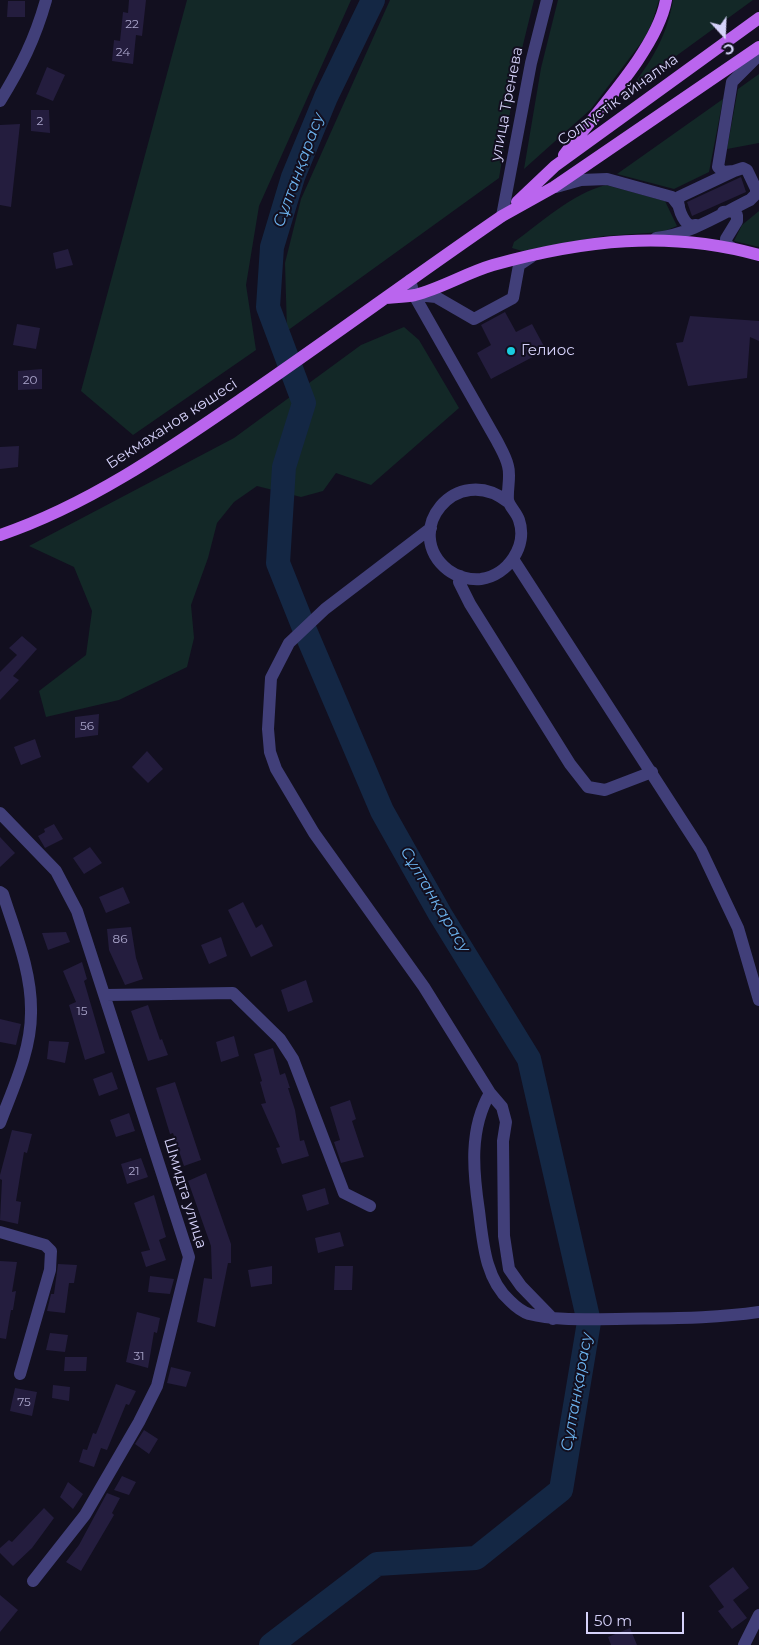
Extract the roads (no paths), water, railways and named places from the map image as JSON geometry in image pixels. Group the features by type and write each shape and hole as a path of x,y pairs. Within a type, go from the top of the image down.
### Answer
{"main road":[{"path":"555,166 639,58 657,31 666,0"},
{"name":"Солтүстік айналма","path":"502,216 555,166 759,18"},
{"name":"Солтүстік айналма","path":"350,322 502,216 554,187 759,47"},
{"path":"385,298 414,295 467,273 531,257 621,240 690,241 759,254"},
{"name":"Бекмаханов көшесі","path":"0,535 63,509 138,467 276,375 350,322"}],"street":[{"path":"0,101 23,64 36,34 46,0"},
{"name":"улица Тренева","path":"502,216 531,63 547,0"},
{"path":"734,171 723,172 718,167 730,89 739,73 759,55"},
{"path":"649,239 673,235 696,226 750,200 756,194 755,185 747,170 743,168 734,171 682,195 677,201 679,206 688,225 696,226"},
{"path":"554,187 581,180 607,179 672,197 679,206"},
{"path":"723,212 732,211 737,215 737,221 726,239 727,245 732,248"},
{"path":"414,295 436,297 474,320 513,298 519,265 531,257"},
{"path":"410,280 414,295 497,441 508,467 508,502"},
{"path":"481,489 500,496 508,502 514,510 521,529 521,540 513,559 499,573 490,577 470,578 451,572 437,557 432,543 431,528 438,509 448,498 461,491 481,489"},
{"path":"431,528 325,609 290,643 271,678 268,729 270,752 276,769 314,833 424,987 490,1093 502,1107 506,1122 503,1141 504,1236 509,1269 521,1286 553,1319"},
{"path":"513,559 701,850 738,928 759,1000"},
{"path":"460,576 459,582 470,604 570,764 588,787 605,790 652,772"},
{"name":"Шмидта улица","path":"0,813 56,871 77,911 189,1257 153,1393 139,1422 85,1515 33,1581"},
{"path":"0,892 3,894 26,968 31,1012 25,1053 0,1123"},
{"path":"106,996 233,993 280,1039 293,1060 344,1193 370,1206"},
{"path":"490,1093 479,1111 475,1132 475,1185 486,1257 494,1280 509,1301 526,1313 553,1319 665,1318 759,1312"},
{"path":"0,1232 45,1244 51,1251 50,1270 20,1374"},
{"path":"744,1645 759,1615"}],"waterway":[{"name":"Сұлтанқарасу","path":"271,1645 377,1564 476,1558 561,1490 589,1322 529,1059 440,914 382,811 278,563 284,467 304,403 268,307 272,247 293,177 326,97 373,0"}],"place":[{"name":"Гелиос","path":"511,351"}]}
